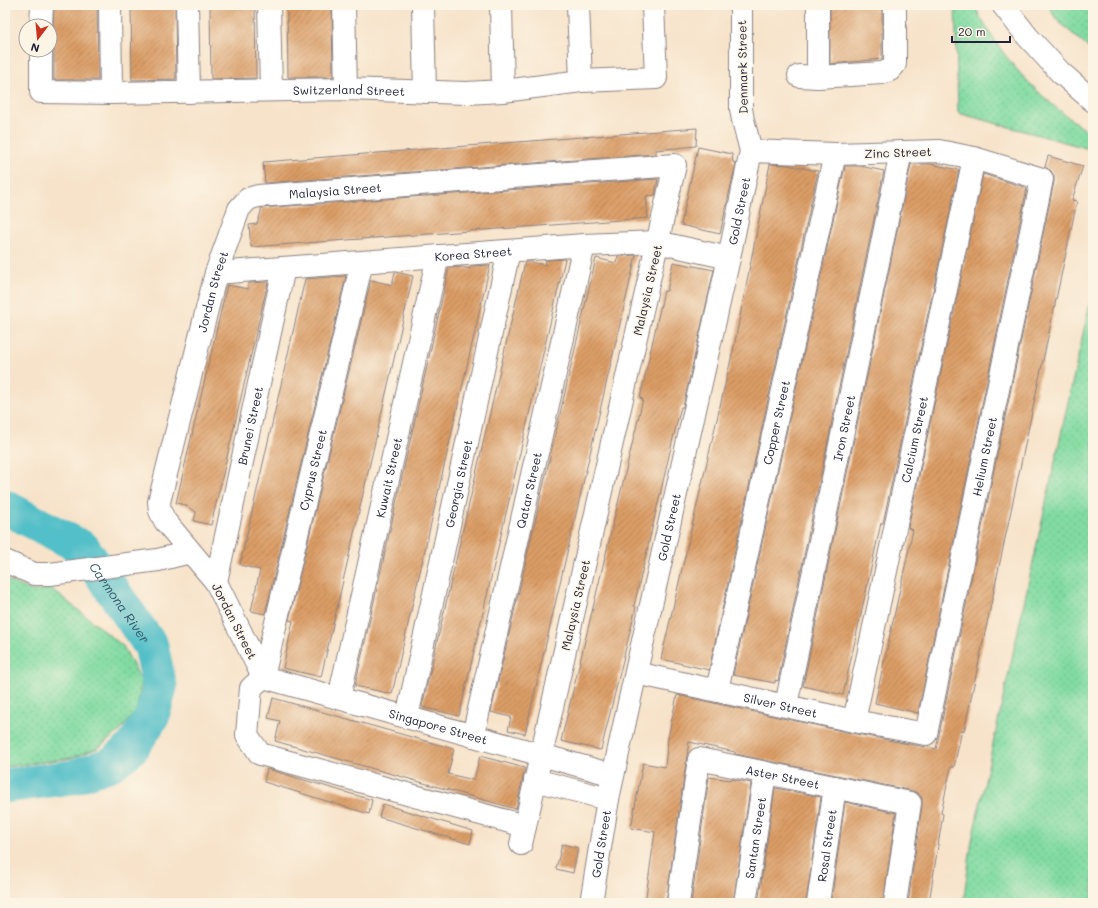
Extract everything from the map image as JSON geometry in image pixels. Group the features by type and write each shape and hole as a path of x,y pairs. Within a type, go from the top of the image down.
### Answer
{"street":[{"path":"41,18 42,5"},
{"path":"110,5 111,93"},
{"path":"188,5 189,92"},
{"path":"269,5 271,90"},
{"path":"344,5 346,90"},
{"path":"423,5 425,92"},
{"path":"501,5 503,91"},
{"path":"578,5 581,81"},
{"name":"Switzerland Street","path":"41,58 41,92 111,93 346,90 466,93 503,91 581,81 656,78 653,5"},
{"name":"Denmark Street","path":"741,5 741,109 751,151"},
{"path":"818,5 808,77 882,73 890,70 895,64 895,5"},
{"path":"1004,5 1027,36 1060,72 1093,101"},
{"name":"Zinc Street","path":"751,151 835,154 939,151 974,158 1042,179"},
{"name":"Gold Street","path":"591,903 613,775 729,258 751,151"},
{"name":"Iron Street","path":"786,705 901,152"},
{"name":"Copper Street","path":"716,690 835,154"},
{"name":"Calcium Street","path":"854,721 974,158"},
{"name":"Malaysia Street","path":"239,209 248,199 258,196 675,165 523,835 260,754 248,735 251,688 263,677"},
{"name":"Helium Street","path":"926,734 1042,179"},
{"name":"Jordan Street","path":"239,209 216,273 160,502 160,511 165,521 216,582 263,677"},
{"name":"Korea Street","path":"216,273 584,245 658,242 729,258"},
{"name":"Qatar Street","path":"473,736 584,245"},
{"name":"Georgia Street","path":"407,717 509,251"},
{"name":"Kuwait Street","path":"339,698 438,256"},
{"name":"Cyprus Street","path":"263,677 362,262"},
{"name":"Brunei Street","path":"216,582 284,268"},
{"path":"5,561 34,574 50,574 158,560 190,552"},
{"name":"Silver Street","path":"636,673 854,721 926,734"},
{"name":"Singapore Street","path":"263,677 613,775"},
{"name":"Aster Street","path":"678,903 699,759 910,803 895,903"},
{"name":"Santan Street","path":"745,903 766,773"},
{"path":"535,780 608,799"},
{"name":"Rosal Street","path":"818,903 835,787"}],"green space":[{"path":"955,5 974,5 997,44 1024,78 1056,108 1093,135 1093,150 958,113"},
{"path":"1048,5 1093,5 1093,52 1056,19"},
{"path":"1093,288 1093,903 963,903 972,840"},
{"path":"5,579 32,591 52,589 123,646 142,682 136,711 120,731 98,748 72,758 5,767"}],"building":[{"path":"54,5 97,5 98,80 54,80 54,58 58,58 58,18 53,18"},
{"path":"131,5 175,5 176,79 132,80"},
{"path":"210,5 255,5 256,78 211,79"},
{"path":"287,5 332,5 333,77 288,77"},
{"path":"830,5 882,5 882,59 830,64"},
{"path":"697,128 696,146 656,150 656,154 265,183 263,162"},
{"path":"698,147 732,154 733,162 736,163 720,234 681,225"},
{"path":"1048,156 1083,166 1072,200 1077,201 964,731 962,730 954,767 951,767 941,813 943,814 929,903 908,903 922,805 922,798 918,793 735,754 735,752 689,742 666,903 645,903 655,832 631,828 643,763 665,767 668,738 677,695 851,733 936,749 1054,182 1054,176 1051,171 1045,167"},
{"path":"770,164 787,165 818,171 709,670 661,659 735,342"},
{"path":"911,164 931,164 959,170 883,523 881,523 843,695 803,686"},
{"path":"845,166 860,166 884,171 778,681 775,680 775,683 733,675"},
{"path":"983,174 1027,188 918,713 875,703 913,530 908,528"},
{"path":"658,179 655,195 646,196 648,218 251,247 249,225 257,224 261,208"},
{"path":"636,255 525,734 508,730 511,717 491,712 596,258 616,263 618,256"},
{"path":"565,259 459,716 422,707 525,262 545,265 546,260"},
{"path":"673,262 714,270 683,407 681,407 675,430 634,606 636,607 601,750 561,741 643,399 640,398 664,291 667,291"},
{"path":"490,265 392,694 355,686 449,268 462,267 470,269 471,266"},
{"path":"395,272 413,276 321,677 283,668 293,621 289,620 371,280 392,285"},
{"path":"346,276 265,614 251,611 260,570 240,565 305,279"},
{"path":"268,282 211,525 194,521 196,512 185,505 176,503 227,285 248,289 249,283"},
{"path":"273,698 454,749 448,774 474,780 480,756 525,768 516,809 275,741 280,721 268,718"},
{"path":"267,769 372,800 369,814 264,782"},
{"path":"709,777 751,783 733,903 691,903"},
{"path":"775,788 821,797 806,903 758,903"},
{"path":"845,802 896,813 883,903 831,903"},
{"path":"383,804 473,831 470,844 379,817"},
{"path":"562,844 578,848 573,873 556,869"}],"waterway":[{"name":"Carmona River","path":"5,507 83,548 151,646 160,687 152,717 131,749 111,764 73,777 5,786"}]}
